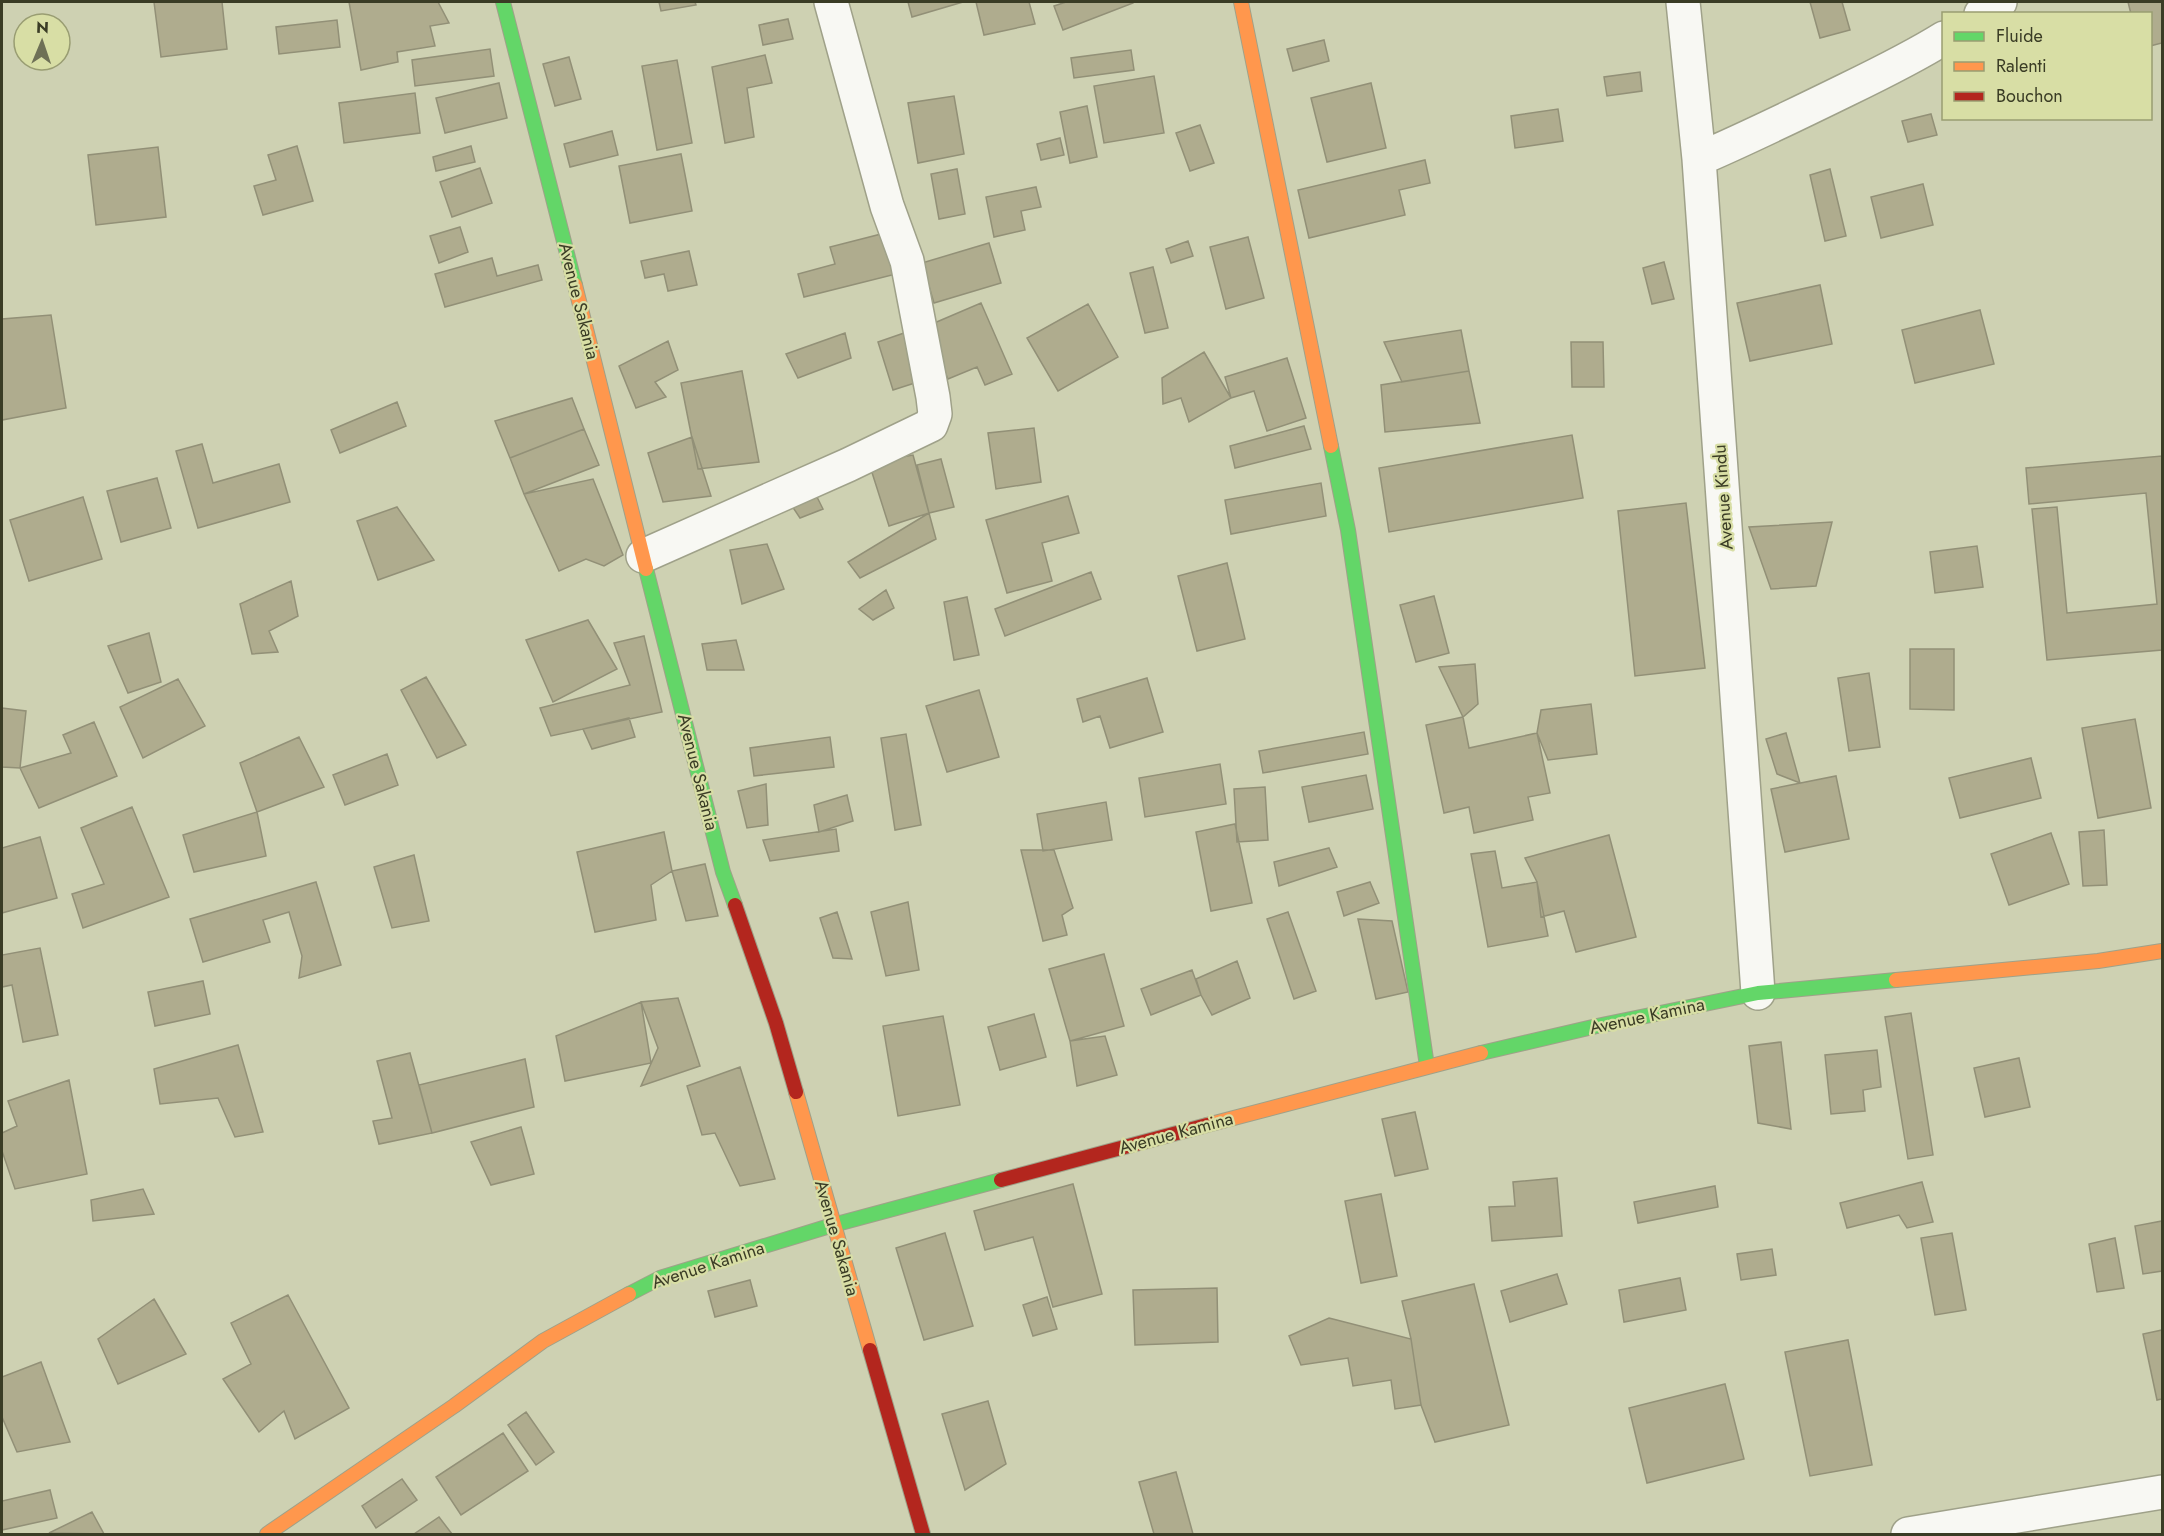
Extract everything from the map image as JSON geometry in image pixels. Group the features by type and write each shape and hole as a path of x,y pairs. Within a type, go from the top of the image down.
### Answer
{"street":[{"name":"Avenue Sakania","path":"503,2 723,872 776,1023 923,1534"},
{"path":"643,556 859,460 931,425 935,414 907,261 887,206 831,2"},
{"path":"1241,2 1348,530 1427,1066"},
{"name":"Avenue Kindu","path":"1683,2 1699,159 1758,993"},
{"path":"1985,12 2000,2"},
{"path":"1699,159 1762,132 1924,51 1942,39"},
{"name":"Avenue Kamina","path":"267,1534 454,1406 543,1341 660,1278 833,1225 1427,1066 1597,1026 1758,993 2086,962 2163,951"},
{"path":"1908,1534 2163,1492"}],"building":[{"path":"154,2 222,2 227,49 161,57"},
{"path":"349,2 438,2 449,23 430,26 435,46 397,52 398,62 361,70"},
{"path":"659,2 695,2 696,5 661,11"},
{"path":"908,2 963,2 912,17"},
{"path":"976,2 1029,2 1035,24 984,35"},
{"path":"1066,2 1133,3 1063,30 1054,6"},
{"path":"1810,2 1842,2 1850,30 1820,38"},
{"path":"2128,2 2162,2 2162,43 2152,46 2152,12 2130,12"},
{"path":"788,19 793,39 763,45 759,25"},
{"path":"337,20 340,47 279,54 276,27"},
{"path":"1324,40 1329,61 1293,71 1287,49"},
{"path":"490,49 494,76 415,86 412,60"},
{"path":"1131,50 1134,70 1074,78 1071,58"},
{"path":"765,55 772,83 747,88 754,137 725,143 712,67"},
{"path":"569,57 581,99 555,106 543,64"},
{"path":"677,60 692,143 657,150 642,66"},
{"path":"1640,72 1642,91 1607,96 1604,77"},
{"path":"1154,76 1164,133 1104,143 1094,86"},
{"path":"499,83 507,118 445,133 436,98"},
{"path":"1371,83 1386,148 1327,162 1311,98"},
{"path":"415,93 420,133 344,143 339,103"},
{"path":"954,96 964,154 918,163 908,103"},
{"path":"1087,106 1097,157 1070,163 1060,112"},
{"path":"1558,109 1563,141 1515,148 1511,116"},
{"path":"1931,114 1937,135 1908,142 1902,121"},
{"path":"1200,125 1214,163 1190,171 1176,133"},
{"path":"612,131 618,155 570,167 564,144"},
{"path":"1060,138 1064,155 1041,160 1037,144"},
{"path":"297,146 313,201 263,215 254,186 276,180 268,155"},
{"path":"471,146 475,162 436,171 433,157"},
{"path":"158,147 166,217 96,225 88,155"},
{"path":"681,154 692,211 630,223 619,166"},
{"path":"1425,160 1430,183 1399,190 1405,215 1309,238 1298,190"},
{"path":"480,168 492,203 452,217 440,182"},
{"path":"957,169 965,214 939,219 931,174"},
{"path":"1830,169 1846,236 1825,241 1810,175"},
{"path":"1923,184 1933,225 1881,238 1871,197"},
{"path":"1036,187 1041,207 1021,211 1025,230 994,237 986,197"},
{"path":"460,227 468,252 439,263 430,236"},
{"path":"889,232 900,273 804,297 798,274 835,264 830,247"},
{"path":"1248,237 1264,298 1226,309 1210,247"},
{"path":"1188,241 1193,256 1171,263 1166,249"},
{"path":"989,243 1001,283 934,303 922,263"},
{"path":"689,251 697,285 668,291 664,274 645,278 641,261"},
{"path":"492,258 497,276 538,265 542,280 445,307 435,274"},
{"path":"1664,262 1674,299 1652,304 1643,268"},
{"path":"1153,267 1168,328 1145,333 1130,273"},
{"path":"1820,285 1832,344 1750,361 1737,303"},
{"path":"981,303 1012,374 985,385 977,367 948,379 925,327"},
{"path":"1088,304 1118,357 1058,391 1027,338"},
{"path":"1980,310 1994,364 1915,383 1902,330"},
{"path":"51,315 66,408 2,420 2,319"},
{"path":"1461,330 1469,371 1402,382 1384,342"},
{"path":"845,333 851,358 798,378 786,354"},
{"path":"904,333 921,381 893,390 878,342"},
{"path":"668,341 678,370 655,382 666,397 636,408 619,366"},
{"path":"1571,342 1603,342 1604,387 1572,387"},
{"path":"1204,352 1231,398 1189,422 1181,398 1163,404 1162,378"},
{"path":"1287,358 1306,418 1267,431 1254,391 1231,398 1225,377"},
{"path":"742,371 759,462 698,469 681,383"},
{"path":"1469,371 1480,423 1385,432 1381,385"},
{"path":"572,398 584,429 510,458 495,421"},
{"path":"397,402 406,426 340,453 331,430"},
{"path":"1304,426 1311,449 1235,468 1230,446"},
{"path":"1034,428 1041,482 996,489 988,433"},
{"path":"584,429 599,465 524,494 510,458"},
{"path":"1572,435 1583,498 1389,532 1379,468"},
{"path":"692,437 711,496 663,502 648,453"},
{"path":"202,444 213,483 279,464 290,502 198,528 176,451"},
{"path":"913,455 929,513 889,526 869,463"},
{"path":"2162,456 2162,650 2047,660 2032,509 2057,507 2067,613 2157,604 2146,493 2029,504 2026,468"},
{"path":"941,459 954,507 929,513 917,465"},
{"path":"157,478 171,528 121,542 107,491"},
{"path":"593,479 623,555 604,566 586,559 559,571 524,494"},
{"path":"1321,483 1326,516 1231,534 1225,500"},
{"path":"811,485 823,509 800,518 788,500"},
{"path":"1068,496 1079,533 1042,543 1052,581 1007,593 986,520"},
{"path":"83,497 102,559 29,581 10,520"},
{"path":"1686,503 1705,668 1635,676 1618,511"},
{"path":"397,507 434,560 378,580 357,521"},
{"path":"929,513 936,539 860,578 848,562"},
{"path":"1832,522 1816,586 1771,589 1749,527"},
{"path":"767,544 784,589 742,604 730,550"},
{"path":"1977,546 1983,587 1935,593 1930,552"},
{"path":"1227,563 1245,639 1197,651 1178,576"},
{"path":"1091,572 1101,599 1005,636 995,609"},
{"path":"291,581 298,616 269,631 278,652 252,654 240,604"},
{"path":"886,590 894,608 873,620 859,609"},
{"path":"1434,596 1449,653 1416,662 1400,605"},
{"path":"967,597 979,655 954,660 944,602"},
{"path":"588,620 617,669 553,702 526,640"},
{"path":"149,633 161,682 128,693 108,646"},
{"path":"644,636 662,712 551,736 540,708 630,685 614,643"},
{"path":"736,640 744,670 707,670 702,644"},
{"path":"1910,649 1954,649 1954,710 1910,709"},
{"path":"1475,664 1478,704 1463,717 1439,667"},
{"path":"1869,673 1880,747 1849,751 1838,678"},
{"path":"426,677 466,745 437,758 401,690"},
{"path":"1147,678 1163,732 1110,748 1100,716 1083,722 1077,699"},
{"path":"178,679 205,726 143,758 120,707"},
{"path":"979,690 999,757 947,772 926,706"},
{"path":"1591,704 1597,754 1548,760 1537,733 1541,710"},
{"path":"2,708 26,711 20,768 2,767"},
{"path":"1463,717 1469,748 1537,733 1550,793 1528,797 1533,820 1474,833 1469,807 1444,813 1426,725"},
{"path":"629,718 635,737 592,749 583,729"},
{"path":"2135,719 2151,808 2098,818 2082,728"},
{"path":"94,722 117,776 39,808 20,768 71,753 63,735"},
{"path":"1364,732 1368,754 1263,773 1259,751"},
{"path":"1786,733 1800,783 1777,774 1766,739"},
{"path":"906,734 921,825 895,830 881,738"},
{"path":"299,737 324,787 257,812 240,763"},
{"path":"830,737 834,767 754,776 750,748"},
{"path":"387,754 398,785 345,805 333,775"},
{"path":"2031,758 2041,798 1960,818 1949,778"},
{"path":"1220,764 1226,804 1145,817 1139,778"},
{"path":"1366,775 1373,809 1309,822 1302,787"},
{"path":"1836,776 1849,839 1785,852 1771,789"},
{"path":"766,784 768,825 747,828 738,791"},
{"path":"1265,787 1268,840 1237,842 1234,789"},
{"path":"847,795 853,821 819,832 814,805"},
{"path":"1106,802 1112,840 1043,851 1037,814"},
{"path":"132,807 169,897 83,928 72,894 104,884 81,828"},
{"path":"257,812 266,856 194,872 183,835"},
{"path":"1235,824 1252,903 1211,911 1196,832"},
{"path":"836,829 839,851 770,861 763,840"},
{"path":"2104,830 2107,885 2083,886 2079,832"},
{"path":"664,832 672,871 651,885 656,920 595,932 577,852"},
{"path":"2051,833 2069,884 2009,905 1991,854"},
{"path":"1609,835 1636,937 1576,952 1564,911 1541,917 1537,882 1525,858"},
{"path":"40,837 57,898 2,913 2,848"},
{"path":"1329,848 1337,867 1279,886 1274,862"},
{"path":"1021,850 1054,850 1073,908 1062,915 1067,935 1043,941"},
{"path":"1495,851 1502,888 1537,882 1548,936 1488,947 1471,854"},
{"path":"414,855 429,921 392,928 374,867"},
{"path":"705,864 718,916 686,921 672,871"},
{"path":"316,882 341,965 299,978 302,956 289,912 263,920 270,942 203,962 190,919"},
{"path":"1370,882 1379,903 1344,916 1337,892"},
{"path":"908,902 919,970 886,976 871,912"},
{"path":"837,912 852,959 833,958 820,918"},
{"path":"1288,912 1316,991 1294,999 1267,919"},
{"path":"1358,919 1392,921 1408,992 1376,999"},
{"path":"40,948 58,1035 23,1042 12,985 2,987 2,955"},
{"path":"1104,954 1124,1026 1070,1041 1049,969"},
{"path":"1237,961 1250,998 1212,1015 1201,995 1196,979"},
{"path":"1192,970 1201,995 1151,1015 1141,989"},
{"path":"203,981 210,1014 155,1026 148,992"},
{"path":"678,998 700,1066 641,1086 658,1048 641,1002"},
{"path":"641,1002 651,1063 565,1081 556,1036"},
{"path":"1911,1013 1933,1155 1908,1159 1885,1017"},
{"path":"1034,1014 1046,1057 1000,1070 988,1027"},
{"path":"943,1016 960,1105 898,1116 883,1026"},
{"path":"1105,1036 1117,1075 1077,1086 1070,1041"},
{"path":"1781,1042 1791,1129 1758,1123 1749,1046"},
{"path":"238,1045 263,1132 235,1137 218,1098 160,1104 154,1069"},
{"path":"1877,1050 1881,1087 1863,1090 1865,1111 1831,1114 1825,1055"},
{"path":"410,1053 432,1133 379,1144 373,1121 392,1118 377,1061"},
{"path":"2019,1058 2030,1107 1985,1117 1974,1068"},
{"path":"525,1059 534,1107 432,1133 419,1085"},
{"path":"740,1067 775,1179 740,1186 715,1133 702,1135 687,1086"},
{"path":"69,1080 87,1174 15,1189 2,1151 2,1133 17,1126 8,1101"},
{"path":"1415,1112 1428,1169 1395,1176 1382,1119"},
{"path":"521,1127 534,1174 491,1185 471,1142"},
{"path":"1557,1178 1562,1236 1492,1241 1489,1207 1515,1206 1513,1182"},
{"path":"1922,1182 1933,1222 1907,1228 1899,1215 1847,1228 1840,1203"},
{"path":"1073,1184 1102,1294 1053,1307 1033,1237 985,1250 974,1211"},
{"path":"1715,1186 1718,1207 1638,1223 1634,1202"},
{"path":"143,1189 154,1214 93,1221 91,1200"},
{"path":"1381,1194 1397,1276 1361,1283 1345,1201"},
{"path":"2162,1221 2162,1271 2143,1274 2135,1226"},
{"path":"945,1233 973,1326 924,1340 896,1248"},
{"path":"1952,1233 1966,1310 1935,1315 1921,1238"},
{"path":"2115,1238 2124,1288 2097,1292 2089,1244"},
{"path":"1772,1249 1776,1275 1741,1280 1737,1254"},
{"path":"1557,1274 1567,1304 1510,1322 1501,1291"},
{"path":"1680,1278 1686,1310 1624,1322 1619,1290"},
{"path":"750,1280 757,1306 715,1317 708,1291"},
{"path":"1474,1284 1509,1425 1435,1442 1421,1405 1411,1339 1402,1301"},
{"path":"1217,1288 1218,1342 1135,1345 1133,1290"},
{"path":"288,1295 349,1408 295,1439 284,1411 259,1432 223,1379 251,1364 231,1323"},
{"path":"1047,1297 1057,1329 1033,1336 1023,1305"},
{"path":"154,1299 186,1354 118,1384 98,1339"},
{"path":"1329,1318 1411,1339 1421,1405 1395,1409 1391,1380 1353,1386 1348,1358 1301,1365 1289,1336"},
{"path":"2162,1330 2162,1399 2157,1400 2143,1334"},
{"path":"1848,1340 1872,1465 1810,1476 1785,1352"},
{"path":"41,1362 70,1442 17,1452 2,1417 2,1377"},
{"path":"1725,1384 1744,1459 1647,1483 1629,1408"},
{"path":"988,1401 1006,1464 965,1490 942,1414"},
{"path":"526,1412 554,1452 536,1465 508,1425"},
{"path":"503,1433 528,1471 461,1515 436,1477"},
{"path":"1176,1472 1193,1534 1154,1534 1139,1482"},
{"path":"402,1479 417,1500 376,1528 362,1506"},
{"path":"50,1490 57,1518 2,1530 2,1501"},
{"path":"92,1512 104,1534 49,1533"},
{"path":"439,1517 452,1534 414,1534"}],"traffic: fast":[{"path":"503,2 575,285"},
{"path":"1331,446 1348,530 1427,1066"},
{"path":"646,569 723,872 735,905"},
{"path":"1481,1053 1597,1026 1758,993 1896,980"},
{"path":"629,1294 660,1278 833,1225 1001,1180"}],"traffic: slow":[{"path":"1241,2 1331,446"},
{"path":"575,285 646,569"},
{"path":"1896,980 2098,961 2162,951"},
{"path":"1207,1125 1481,1053"},
{"path":"796,1092 870,1350"},
{"path":"267,1534 454,1406 543,1341 629,1294"}],"traffic: jam":[{"path":"735,905 776,1023 796,1092"},
{"path":"1001,1180 1207,1125"},
{"path":"870,1350 923,1534"}]}
